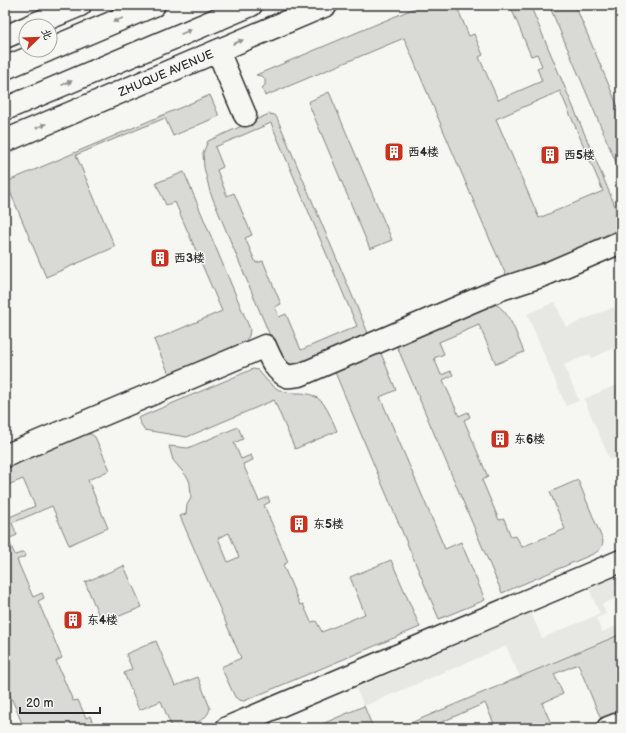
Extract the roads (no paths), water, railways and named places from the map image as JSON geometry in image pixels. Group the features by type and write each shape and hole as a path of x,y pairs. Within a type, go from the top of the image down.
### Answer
{"street":[{"path":"49,18 80,5"},
{"path":"58,46 154,5"},
{"path":"5,109 251,5"},
{"name":"ZHUQUE AVENUE","path":"5,141 326,5"},
{"path":"5,37 18,31"},
{"path":"218,51 245,115"},
{"path":"5,68 29,58"},
{"path":"5,456 265,346 271,360 279,371 289,376 300,375 501,290 544,275 621,242"},
{"path":"227,728 621,561"},
{"path":"608,728 621,723"}],"place":[{"name":"西4楼","path":"394,152"},
{"name":"西5楼","path":"550,155"},
{"name":"西3楼","path":"160,258"},
{"name":"东6楼","path":"500,439"},
{"name":"东5楼","path":"299,524"},
{"name":"东4楼","path":"73,620"}]}
